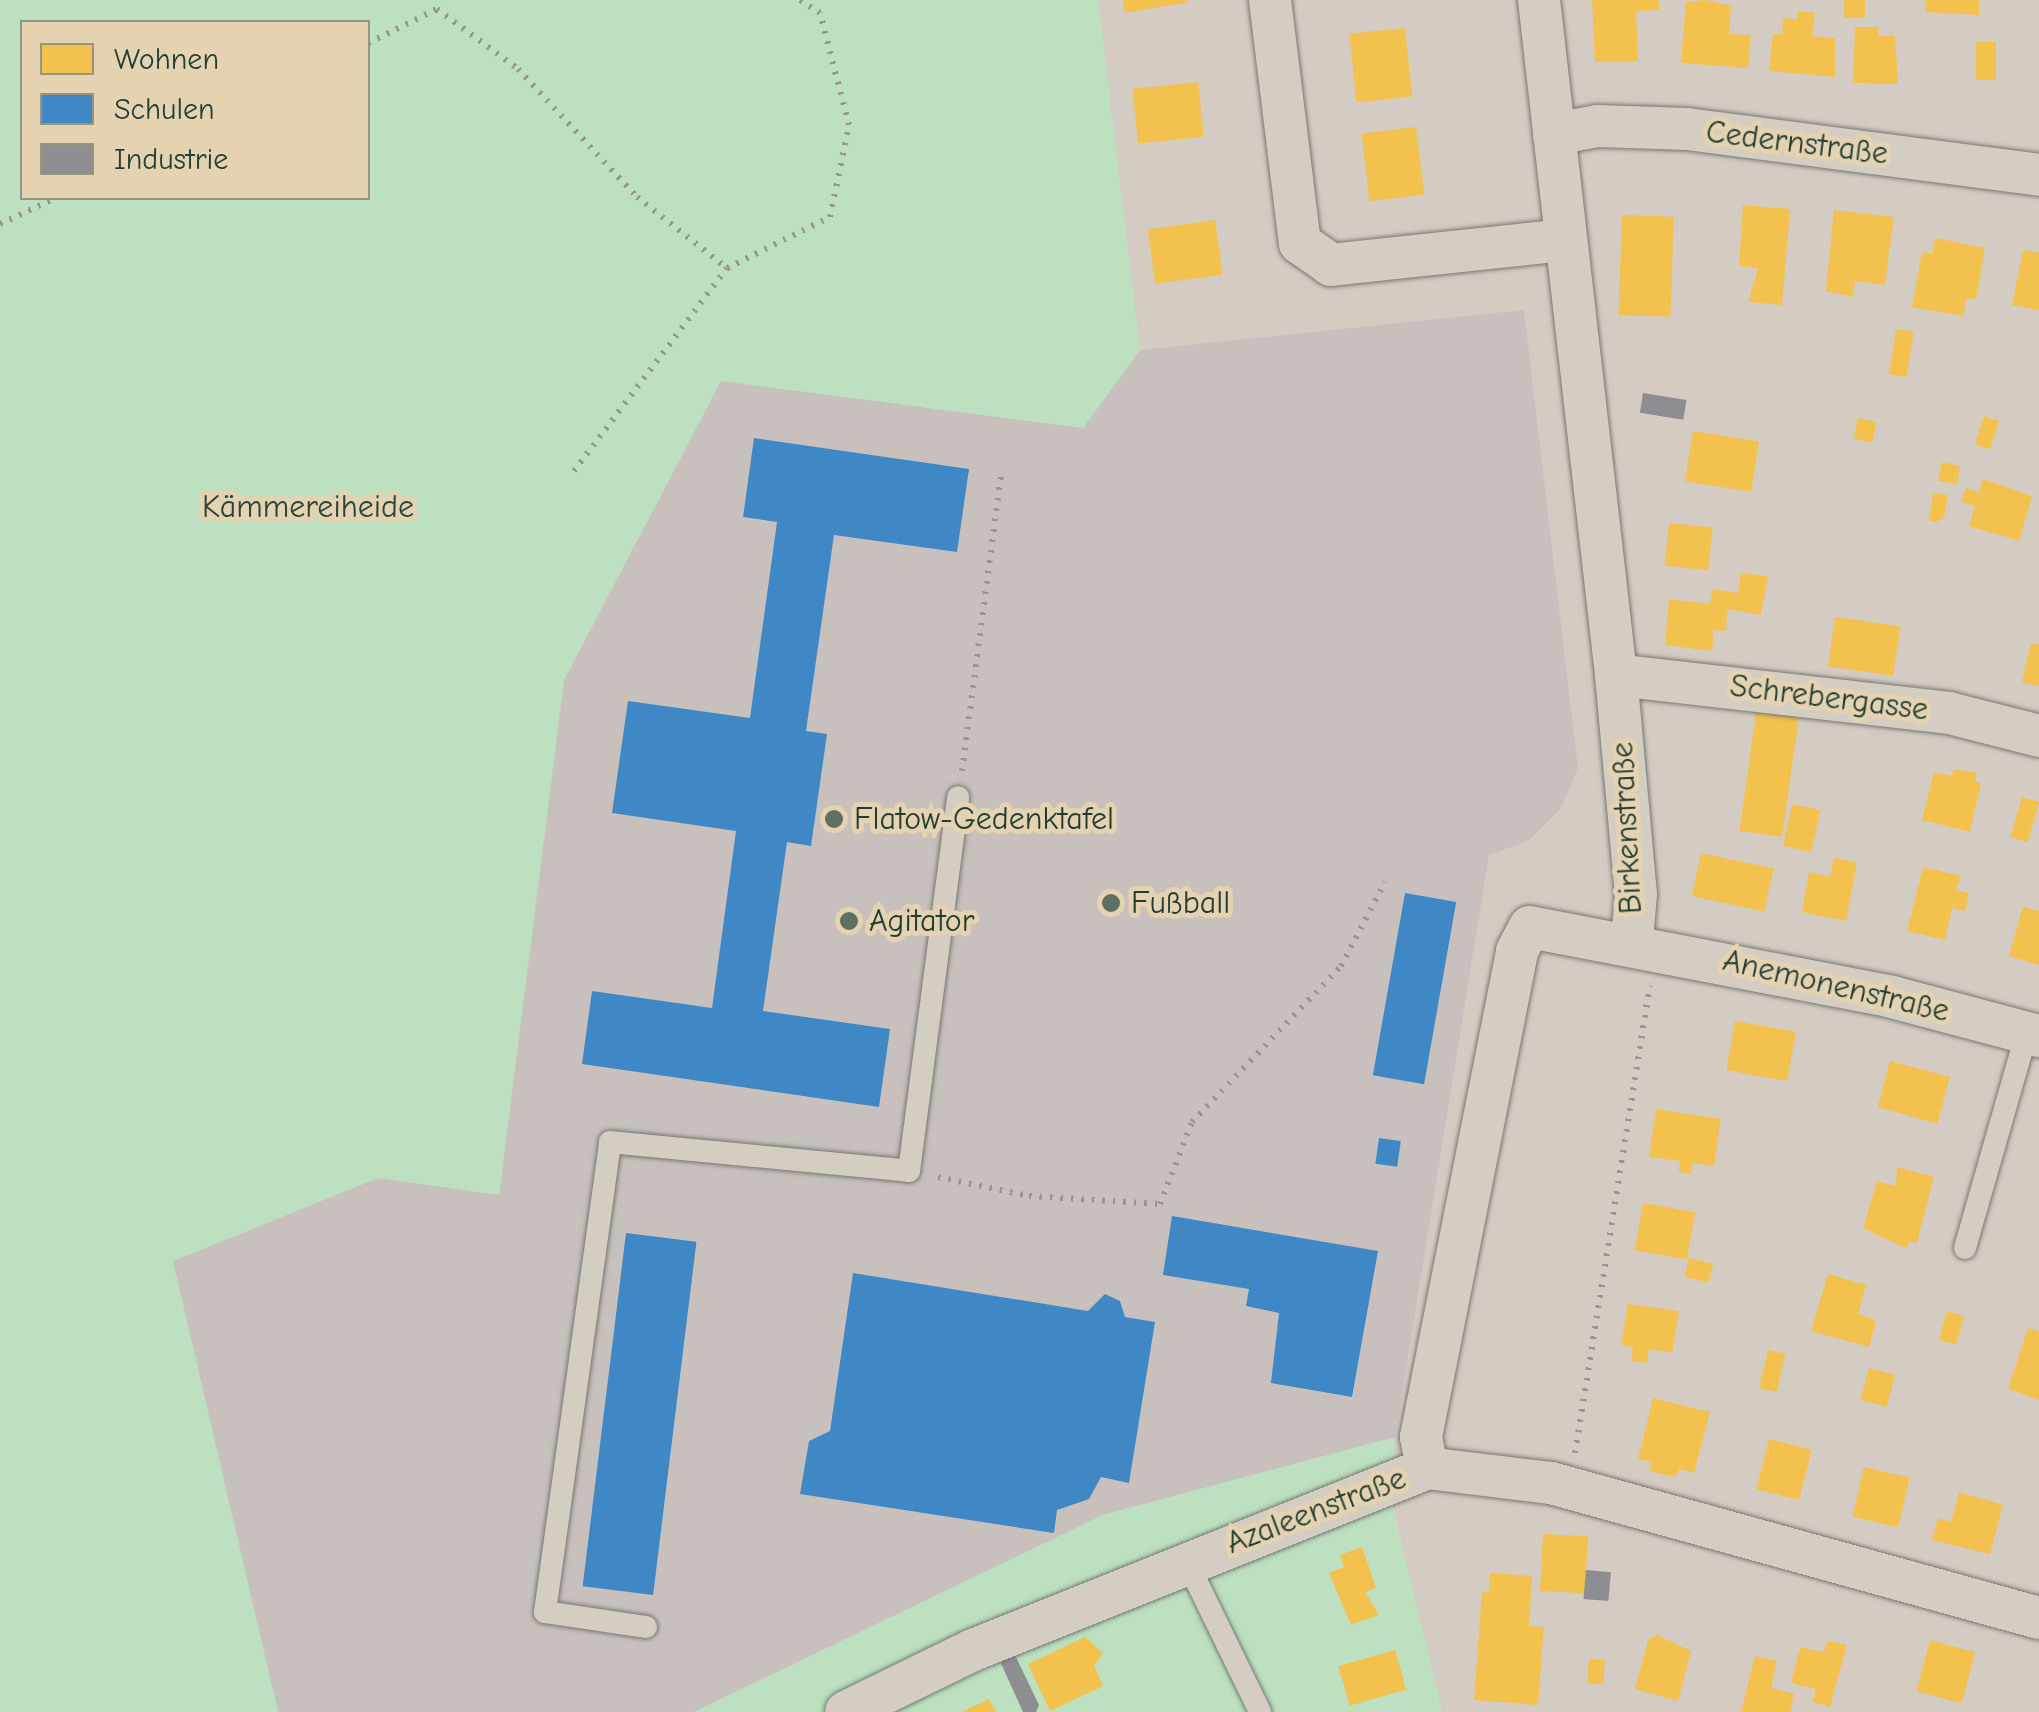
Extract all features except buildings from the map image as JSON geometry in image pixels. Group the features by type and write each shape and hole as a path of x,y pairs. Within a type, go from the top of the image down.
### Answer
{"street":[{"path":"1270,0 1300,244 1331,265 1564,240"},
{"name":"Birkenstraße","path":"1426,1468 1421,1437 1517,951 1530,926 1644,944 1539,0"},
{"name":"Cedernstraße","path":"1554,134 1598,126 1688,129 2039,176"},
{"name":"Schrebergasse","path":"1616,675 1949,713 2039,736"},
{"name":"Anemonenstraße","path":"1644,944 2033,1034"},
{"name":"Azaleenstraße","path":"846,1712 974,1650 1426,1468 1570,1488 2039,1618"}],"lane":[{"path":"646,1627 545,1612 610,1142 909,1171 958,797"},
{"path":"1966,1248 2033,1034"},
{"path":"1187,1562 1260,1712"}],"path":[{"path":"574,470 727,268 830,217 849,126 820,13 800,0"},
{"path":"370,42 437,9 518,69 638,197 727,268"},
{"path":"0,224 50,200"},
{"path":"958,797 1002,472"},
{"path":"909,1171 1028,1196 1160,1204 1192,1122 1341,966 1386,882"},
{"path":"1570,1488 1644,944"}],"shaded area":[{"path":"1524,310 1578,768 1561,808 1528,841 1489,855 1395,1437 1103,1515 694,1712 278,1712 172,1261 378,1178 499,1194 564,680 721,381 1083,428 1140,350"}],"green space":[{"name":"Kämmereiheide","path":"0,0 1098,0 1140,350 1083,428 721,381 564,680 499,1195 378,1178 173,1261 278,1712 0,1712"},
{"path":"1395,1437 1394,1511 1442,1712 694,1712 1103,1515"}],"place":[{"name":"Flatow-Gedenktafel","path":"834,819"},
{"name":"Fußball","path":"1111,903"},
{"name":"Agitator","path":"849,921"}]}
